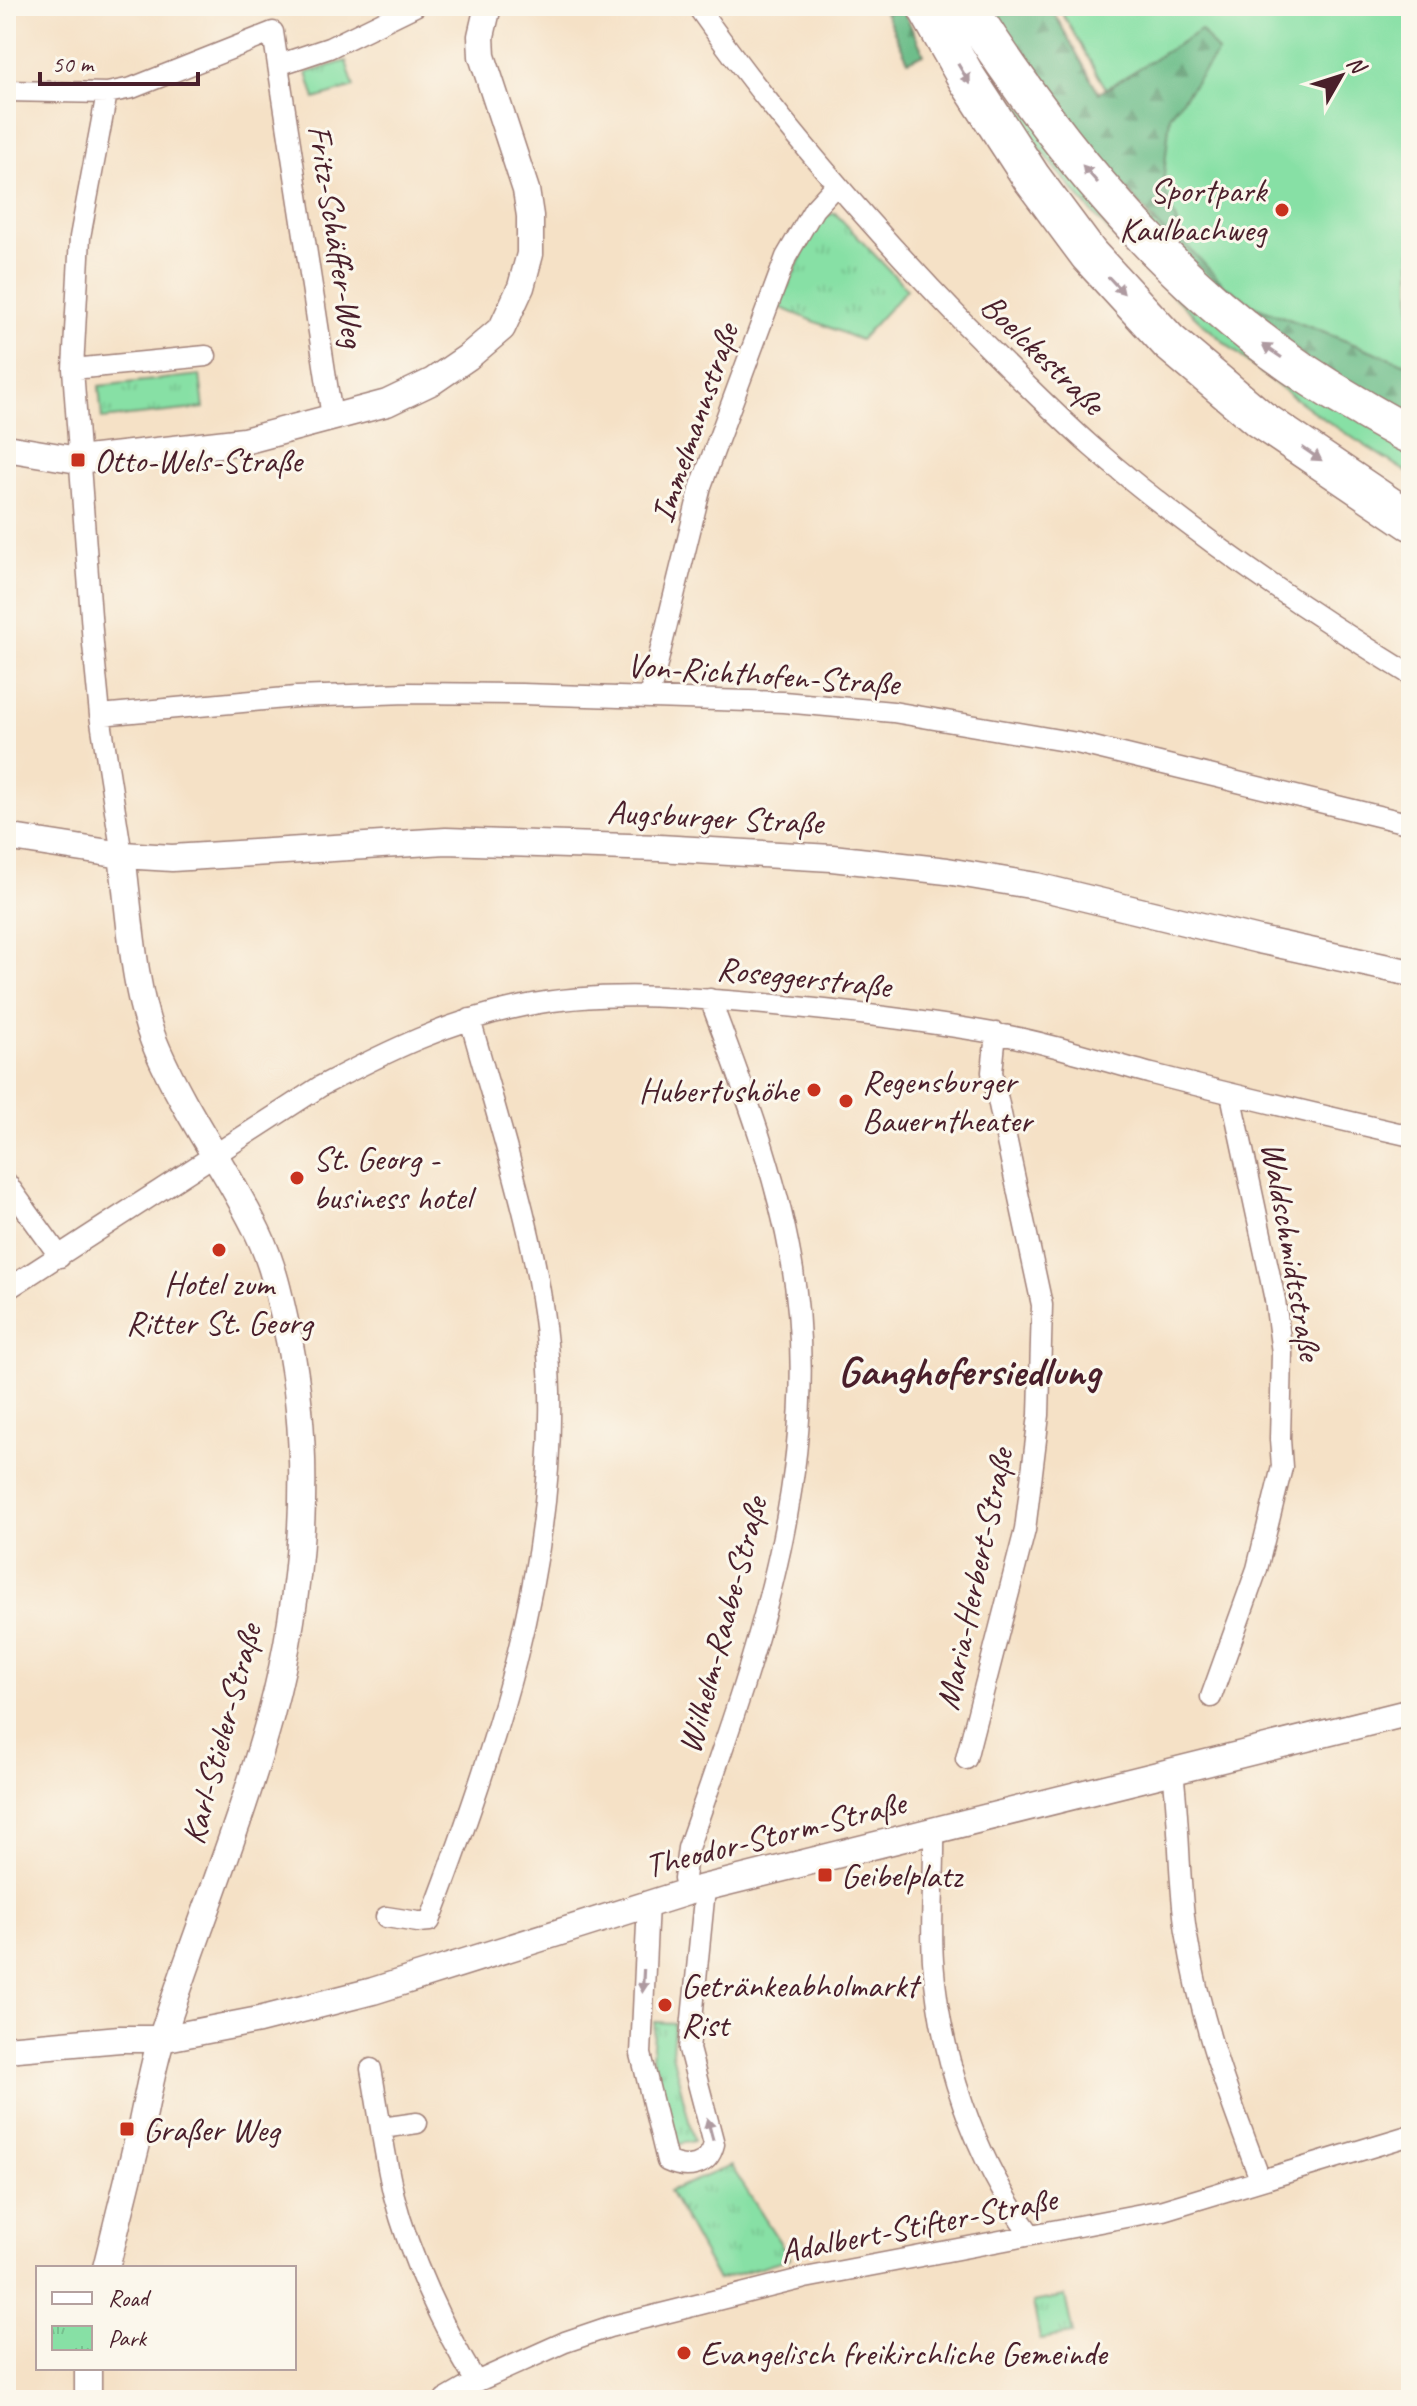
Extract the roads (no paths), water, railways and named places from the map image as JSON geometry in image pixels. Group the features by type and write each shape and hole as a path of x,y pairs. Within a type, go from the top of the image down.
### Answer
{"highway":[{"path":"926,6 966,77 1031,177 1089,255 1169,342 1260,419 1411,521"},
{"path":"967,6 1007,68 1063,142 1181,273 1257,341 1330,390 1411,435"}],"street":[{"path":"278,65 329,48 415,6"},
{"path":"6,448 78,460 244,441 387,403 433,381 502,328 521,287 530,254 530,216 526,190 482,56 481,36 488,6"},
{"name":"Boelckestraße","path":"697,6 730,53 836,185 912,270 1015,375 1092,447 1257,574 1411,675"},
{"name":"Fritz-Schäffer-Weg","path":"107,93 132,88 273,32 332,417"},
{"path":"6,91 107,93 80,237 73,369 100,715 122,855"},
{"name":"Immelmannstraße","path":"649,697 701,486 786,257 814,209 836,185"},
{"path":"73,369 206,356"},
{"name":"Von-Richthofen-Straße","path":"100,715 296,697 407,693 783,702 893,712 1077,743 1411,824"},
{"name":"Augsburger Straße","path":"6,837 122,855 191,859 446,841 832,858 947,871 1036,886 1411,973"},
{"name":"Karl-Stieler-Straße","path":"106,2266 161,2039 244,1803 272,1712 289,1632 298,1561 301,1465 298,1390 271,1266 259,1235 156,1048 142,997 122,855"},
{"name":"Roseggerstraße","path":"6,1290 335,1079 422,1035 470,1019 574,999 710,999 802,1007 996,1033 1231,1094 1411,1136"},
{"name":"Wilhelm-Raabe-Straße","path":"696,1891 684,1878 688,1848 748,1671 780,1554 793,1486 802,1372 792,1261 779,1201 766,1151 710,999"},
{"path":"386,1917 430,1921 467,1822 497,1728 531,1586 546,1489 550,1391 539,1292 525,1219 470,1019"},
{"name":"Maria-Herbert-Straße","path":"966,1759 1025,1530 1039,1415 1042,1305 992,1072 996,1033"},
{"name":"Waldschmidtstraße","path":"1211,1697 1257,1569 1282,1467 1282,1353 1275,1300 1231,1094"},
{"path":"6,1182 60,1257"},
{"name":"Theodor-Storm-Straße","path":"161,2039 259,2020 373,1991 648,1903 1411,1712"},
{"path":"1173,1772 1183,1910 1195,1978 1211,2048 1260,2179"},
{"path":"934,1832 933,1960 945,2046 965,2107 991,2170 1031,2235"},
{"path":"648,1903 642,1995 642,2067 667,2161 681,2168 701,2164 711,2154 714,2144 689,2049 696,1891"},
{"path":"6,2049 120,2039 161,2039"},
{"path":"371,2069 394,2196 409,2243 476,2382"},
{"path":"382,2128 417,2123"},
{"name":"Adalbert-Stifter-Straße","path":"445,2400 476,2382 565,2342 624,2323 805,2278 1163,2210 1411,2135"},
{"path":"88,2370 88,2400"}],"place":[{"name":"Sportpark Kaulbachweg","path":"1282,210"},
{"name":"Otto-Wels-Straße","path":"78,460"},
{"name":"Hubertushöhe","path":"814,1090"},
{"name":"Regensburger Bauerntheater","path":"846,1101"},
{"name":"St. Georg - business hotel","path":"297,1178"},
{"name":"Hotel zum Ritter St. Georg","path":"219,1250"},
{"name":"Geibelplatz","path":"825,1875"},
{"name":"Getränkeabholmarkt Rist","path":"665,2005"},
{"name":"Graßer Weg","path":"127,2129"},
{"name":"Evangelisch freikirchliche Gemeinde","path":"684,2353"}],"district":[{"name":"Ganghofersiedlung","path":"969,1371"}]}
